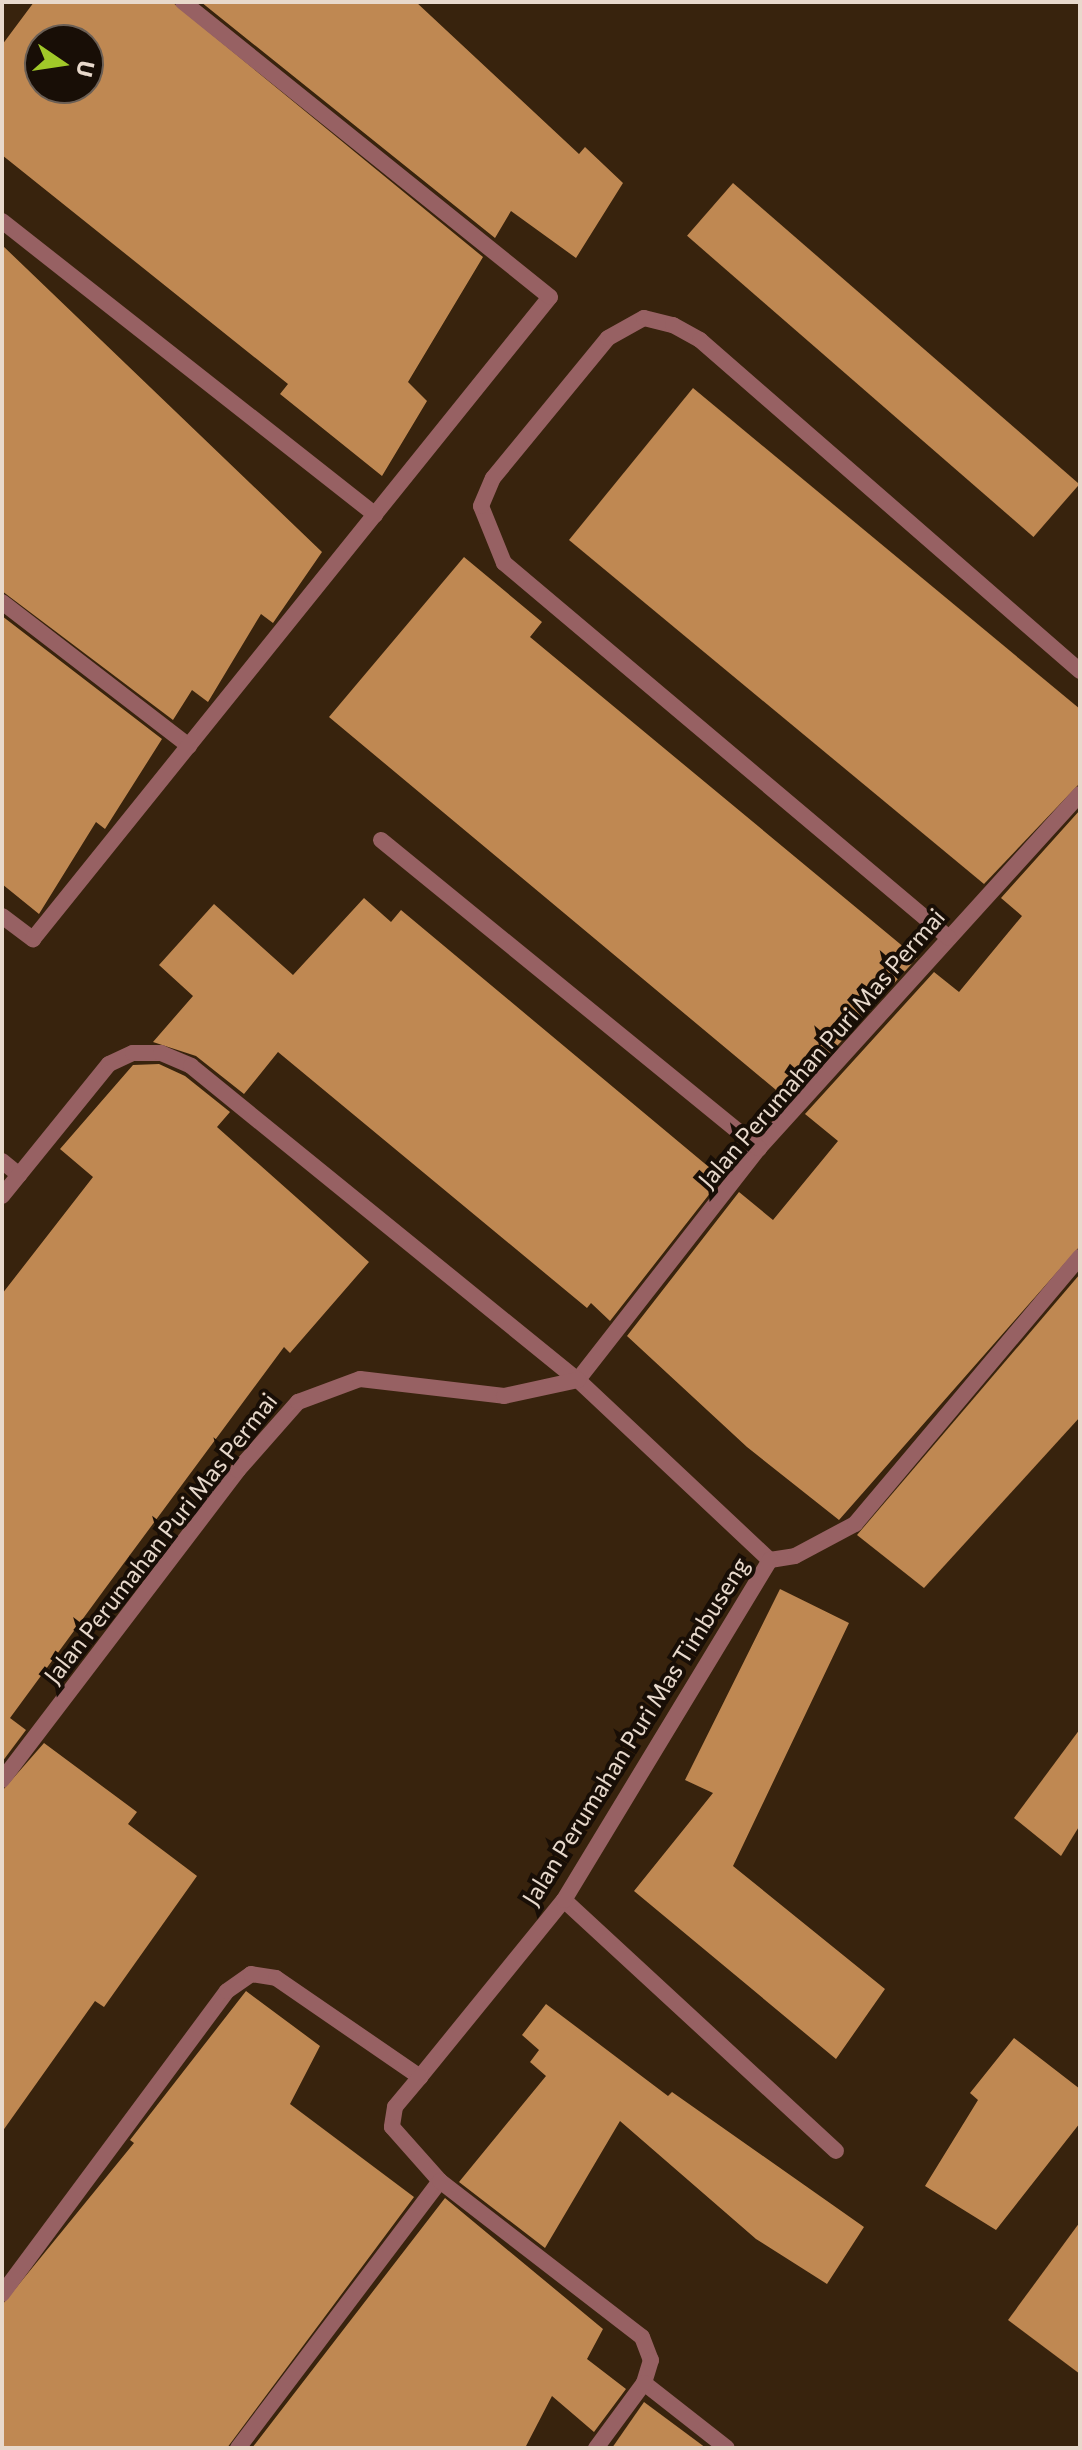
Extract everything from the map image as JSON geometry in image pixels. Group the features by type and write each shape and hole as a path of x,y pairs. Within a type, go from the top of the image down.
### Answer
{"street":[{"path":"2,916 33,939 550,297 183,2"},
{"path":"2,221 375,515"},
{"path":"949,938 504,563 481,506 493,478 608,338 644,318 673,325 700,340 1080,671"},
{"path":"2,602 189,746"},
{"name":"Jalan Perumahan Puri Mas Permai","path":"2,1780 238,1470 298,1402 360,1379 504,1396 578,1380 759,1148 1080,794"},
{"path":"381,840 759,1148"},
{"path":"2,1196 109,1064 133,1053 161,1053 191,1066 578,1380 770,1560 828,1543 855,1524 1080,1257"},
{"path":"2,1161 19,1175"},
{"name":"Jalan Perumahan Puri Mas Timbuseng","path":"644,2383 651,2360 642,2337 440,2181 392,2127 395,2107 564,1900 770,1560"},
{"path":"564,1900 836,2151"},
{"path":"2,2294 227,1991 251,1974 276,1978 420,2077"},
{"path":"238,2448 440,2181"},
{"path":"596,2448 644,2383 727,2448"}],"building":[{"path":"34,2 172,2 483,257 408,382 427,401 382,476 280,394 288,384 2,155 2,45"},
{"path":"201,2 416,2 579,154 585,147 623,183 576,258 511,211 495,238"},
{"path":"733,183 1079,484 1033,537 687,236"},
{"path":"2,245 322,552 273,623 261,614 208,702 192,690 173,720 2,591"},
{"path":"693,388 1080,709 1080,783 984,884 569,540"},
{"path":"464,557 542,622 530,637 917,958 788,1100 329,717"},
{"path":"2,616 162,739 105,829 96,822 39,914 2,884"},
{"path":"1080,810 1080,1246 839,1520 747,1447 627,1336 739,1192 773,1220 838,1141 805,1114 934,972 959,992 1022,916 1001,898"},
{"path":"364,898 391,922 401,910 722,1178 610,1321 591,1303 587,1308 278,1052 244,1094 196,1056 153,1042 193,996 159,965 214,904 293,975"},
{"path":"159,1064 185,1076 230,1112 217,1127 369,1262 290,1353 284,1347 10,1718 26,1730 2,1762 2,1294 93,1177 60,1149 133,1065"},
{"path":"1080,1274 1080,1417 924,1588 857,1535"},
{"path":"780,1589 849,1623 733,1866 885,1989 836,2059 634,1891 713,1793 685,1780"},
{"path":"1080,1729 1080,1825 1061,1856 1014,1818"},
{"path":"44,1743 137,1812 128,1824 197,1876 104,2007 95,2001 2,2132 2,1791"},
{"path":"246,1991 320,2046 290,2104 414,2197 227,2448 2,2448 2,2305 134,2143 130,2140"},
{"path":"546,2004 668,2096 672,2092 864,2227 827,2284 756,2239 620,2121 545,2248 459,2182 546,2076 530,2062 539,2050 522,2035"},
{"path":"1014,2038 1080,2089 1080,2123 996,2230 925,2186 978,2100 970,2093"},
{"path":"445,2198 603,2329 587,2359 626,2389 594,2432 552,2396 525,2448 252,2448"},
{"path":"1080,2222 1080,2374 1008,2320"},
{"path":"644,2402 706,2448 612,2448"}]}
